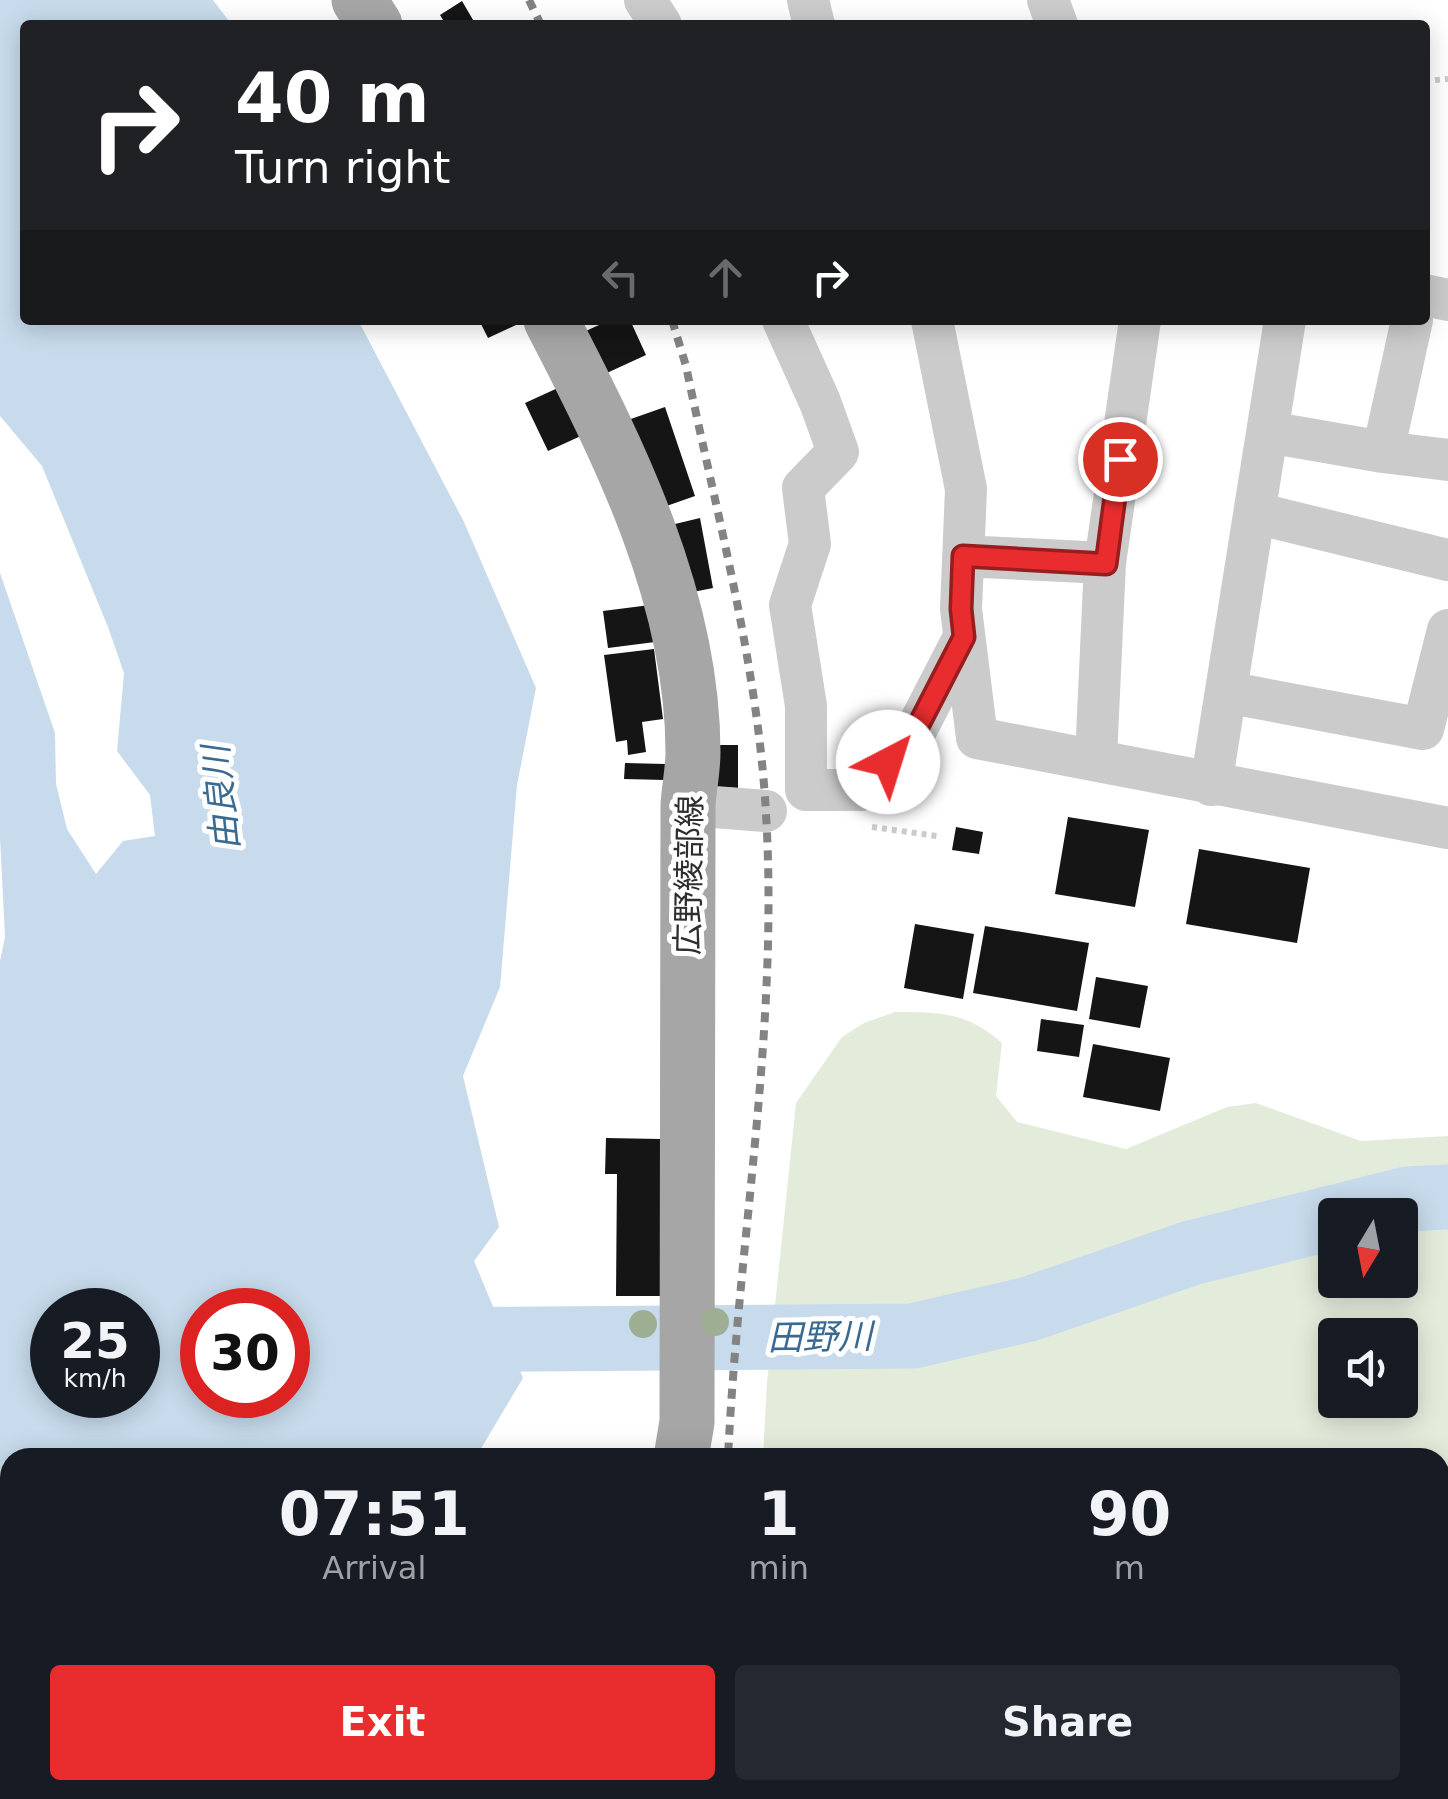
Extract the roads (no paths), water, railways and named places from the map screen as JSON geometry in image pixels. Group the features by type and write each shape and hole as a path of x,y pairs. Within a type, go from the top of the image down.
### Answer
{"main road":[{"name":"広野綾部線","path":"555,325 598,410 665,575 683,648 693,752 688,806 687,1422 683,1448"}],"street":[{"path":"785,325 838,452 803,488 810,544 790,605 806,706 806,790 862,790 914,734 964,637"},
{"path":"933,325 966,489 961,609 977,738 1448,828"},
{"path":"1096,758 1106,564 1139,325"},
{"path":"1211,785 1284,325"},
{"path":"1383,452 1411,325"},
{"path":"1268,432 1448,460"},
{"path":"1255,513 1448,560"},
{"path":"963,556 1106,564"},
{"path":"1226,692 1423,729 1448,630"},
{"path":"688,806 766,812"}],"water":[{"name":"由良川","path":"0,0 213,0 228,20 20,20 20,325 361,325 464,522 536,688 517,785 500,987 463,1076 499,1227 474,1261 523,1378 481,1448 0,1448 0,961 5,937 0,838 0,573 55,733 56,784 67,829 96,874 123,841 155,836 150,795 117,751 124,673 42,466 0,416"}],"waterway":[{"name":"田野川","path":"1418,1198 1448,1197"},
{"name":"田野川","path":"310,1341 913,1336 1029,1309 1191,1253 1318,1221"}],"railway":[{"path":"529,0 539,20"},
{"path":"674,325 686,366 745,645 766,814 767,975 729,1448"}]}
